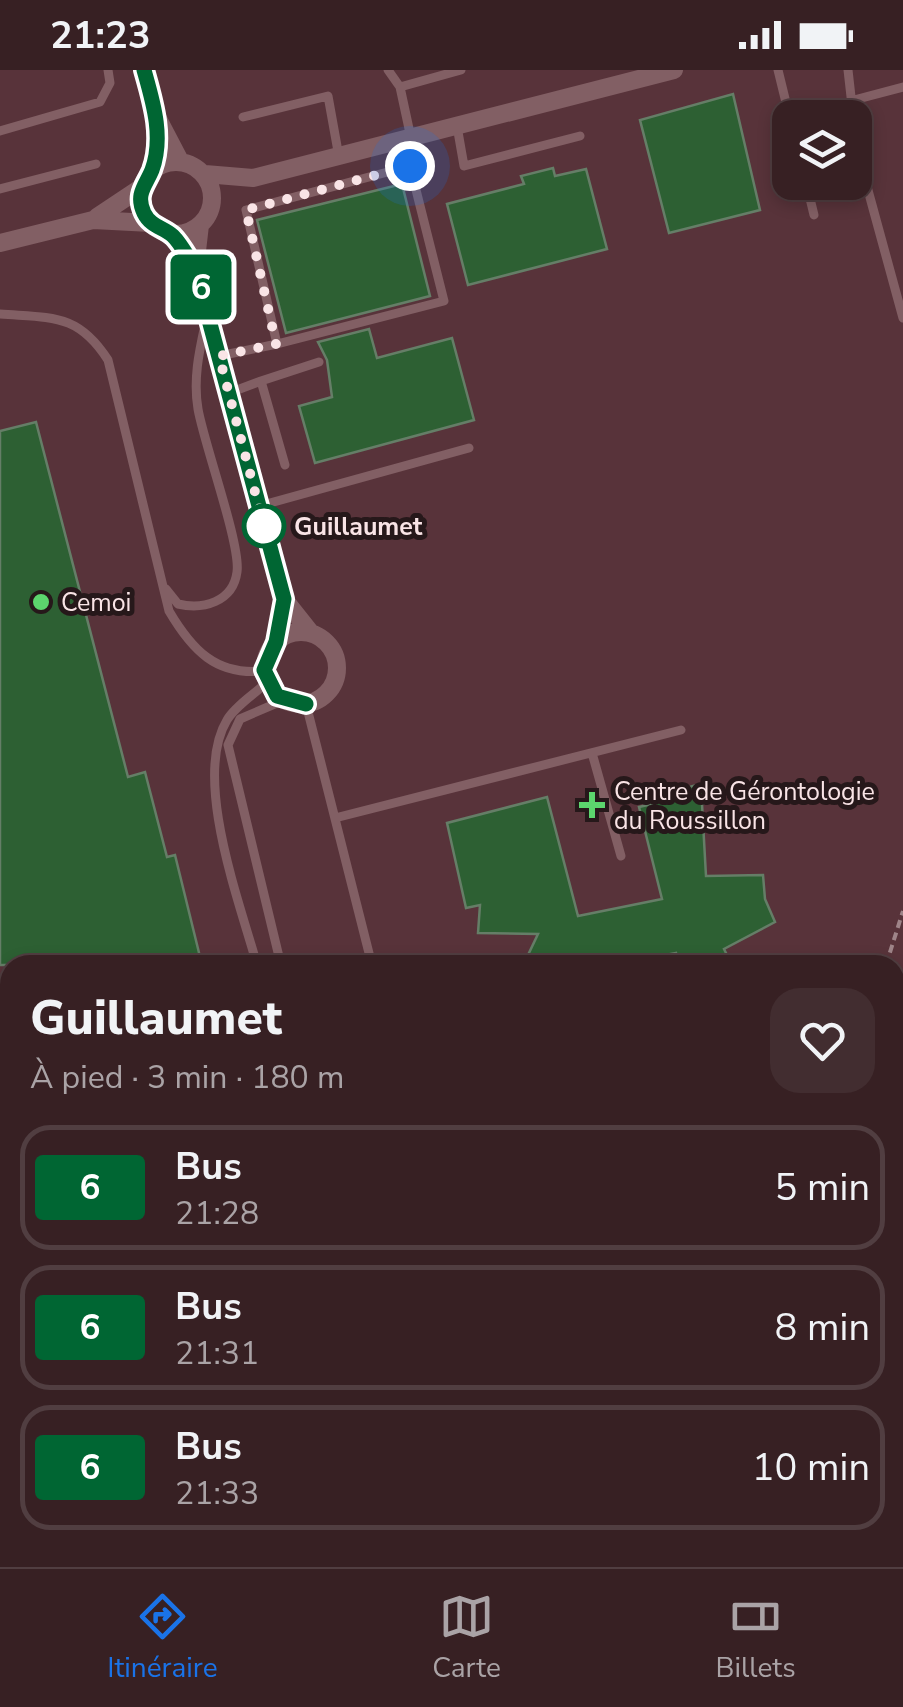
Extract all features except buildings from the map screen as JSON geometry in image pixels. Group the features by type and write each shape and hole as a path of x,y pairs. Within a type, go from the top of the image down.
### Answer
{"street":[{"path":"144,70 157,117 180,161 204,174 253,178"},
{"path":"195,268 200,225 223,194 253,178 674,70"},
{"path":"151,223 141,206 157,117"},
{"path":"93,220 147,179 180,161"},
{"path":"204,174 213,196 211,208"},
{"path":"0,244 93,220 151,223 170,234 195,268 284,599 312,633 329,646 337,665 325,695 306,704 284,700 266,676 284,599"},
{"path":"170,234 200,225"},
{"path":"276,642 292,632 312,633"}],"lane":[{"path":"0,132 100,102 110,83 108,70"},
{"path":"388,70 400,86 410,138"},
{"path":"400,86 461,70"},
{"path":"778,70 785,100"},
{"path":"848,70 854,100 903,87"},
{"path":"243,117 328,96 339,157"},
{"path":"457,126 464,166 580,136"},
{"path":"0,189 96,164"},
{"path":"219,356 276,344 444,301 410,166 246,210 276,344"},
{"path":"810,200 814,214"},
{"path":"871,200 903,318"},
{"path":"162,584 178,604 209,606 225,596 238,569 197,406 196,364 208,312"},
{"path":"0,314 60,318 92,335 108,360 169,611 208,661 266,676"},
{"path":"229,393 318,362"},
{"path":"261,381 284,465"},
{"path":"259,506 469,448"},
{"path":"254,955 218,818 217,774 225,723 266,676"},
{"path":"279,955 228,745 240,719 284,700"},
{"path":"306,704 369,955"},
{"path":"335,818 680,730"},
{"path":"592,753 621,856"},
{"path":"0,1102 0,1130"}],"path":[{"path":"889,955 903,911"}],"shaded area":[{"path":"0,70 903,70 903,955 0,955"}],"bus line":[{"name":"6","path":"144,70 157,117 152,171 142,187 141,206 151,223 170,234 195,268 284,599 276,642 265,660 267,682 284,700 306,704"}],"place":[{"name":"Guillaumet","path":"264,526"},
{"name":"Cemoi","path":"41,602"},
{"name":"Centre de Gérontologie du Roussillon","path":"592,805"}],"route":[{"path":"264,526 219,356 276,344 246,210 410,166"}]}
